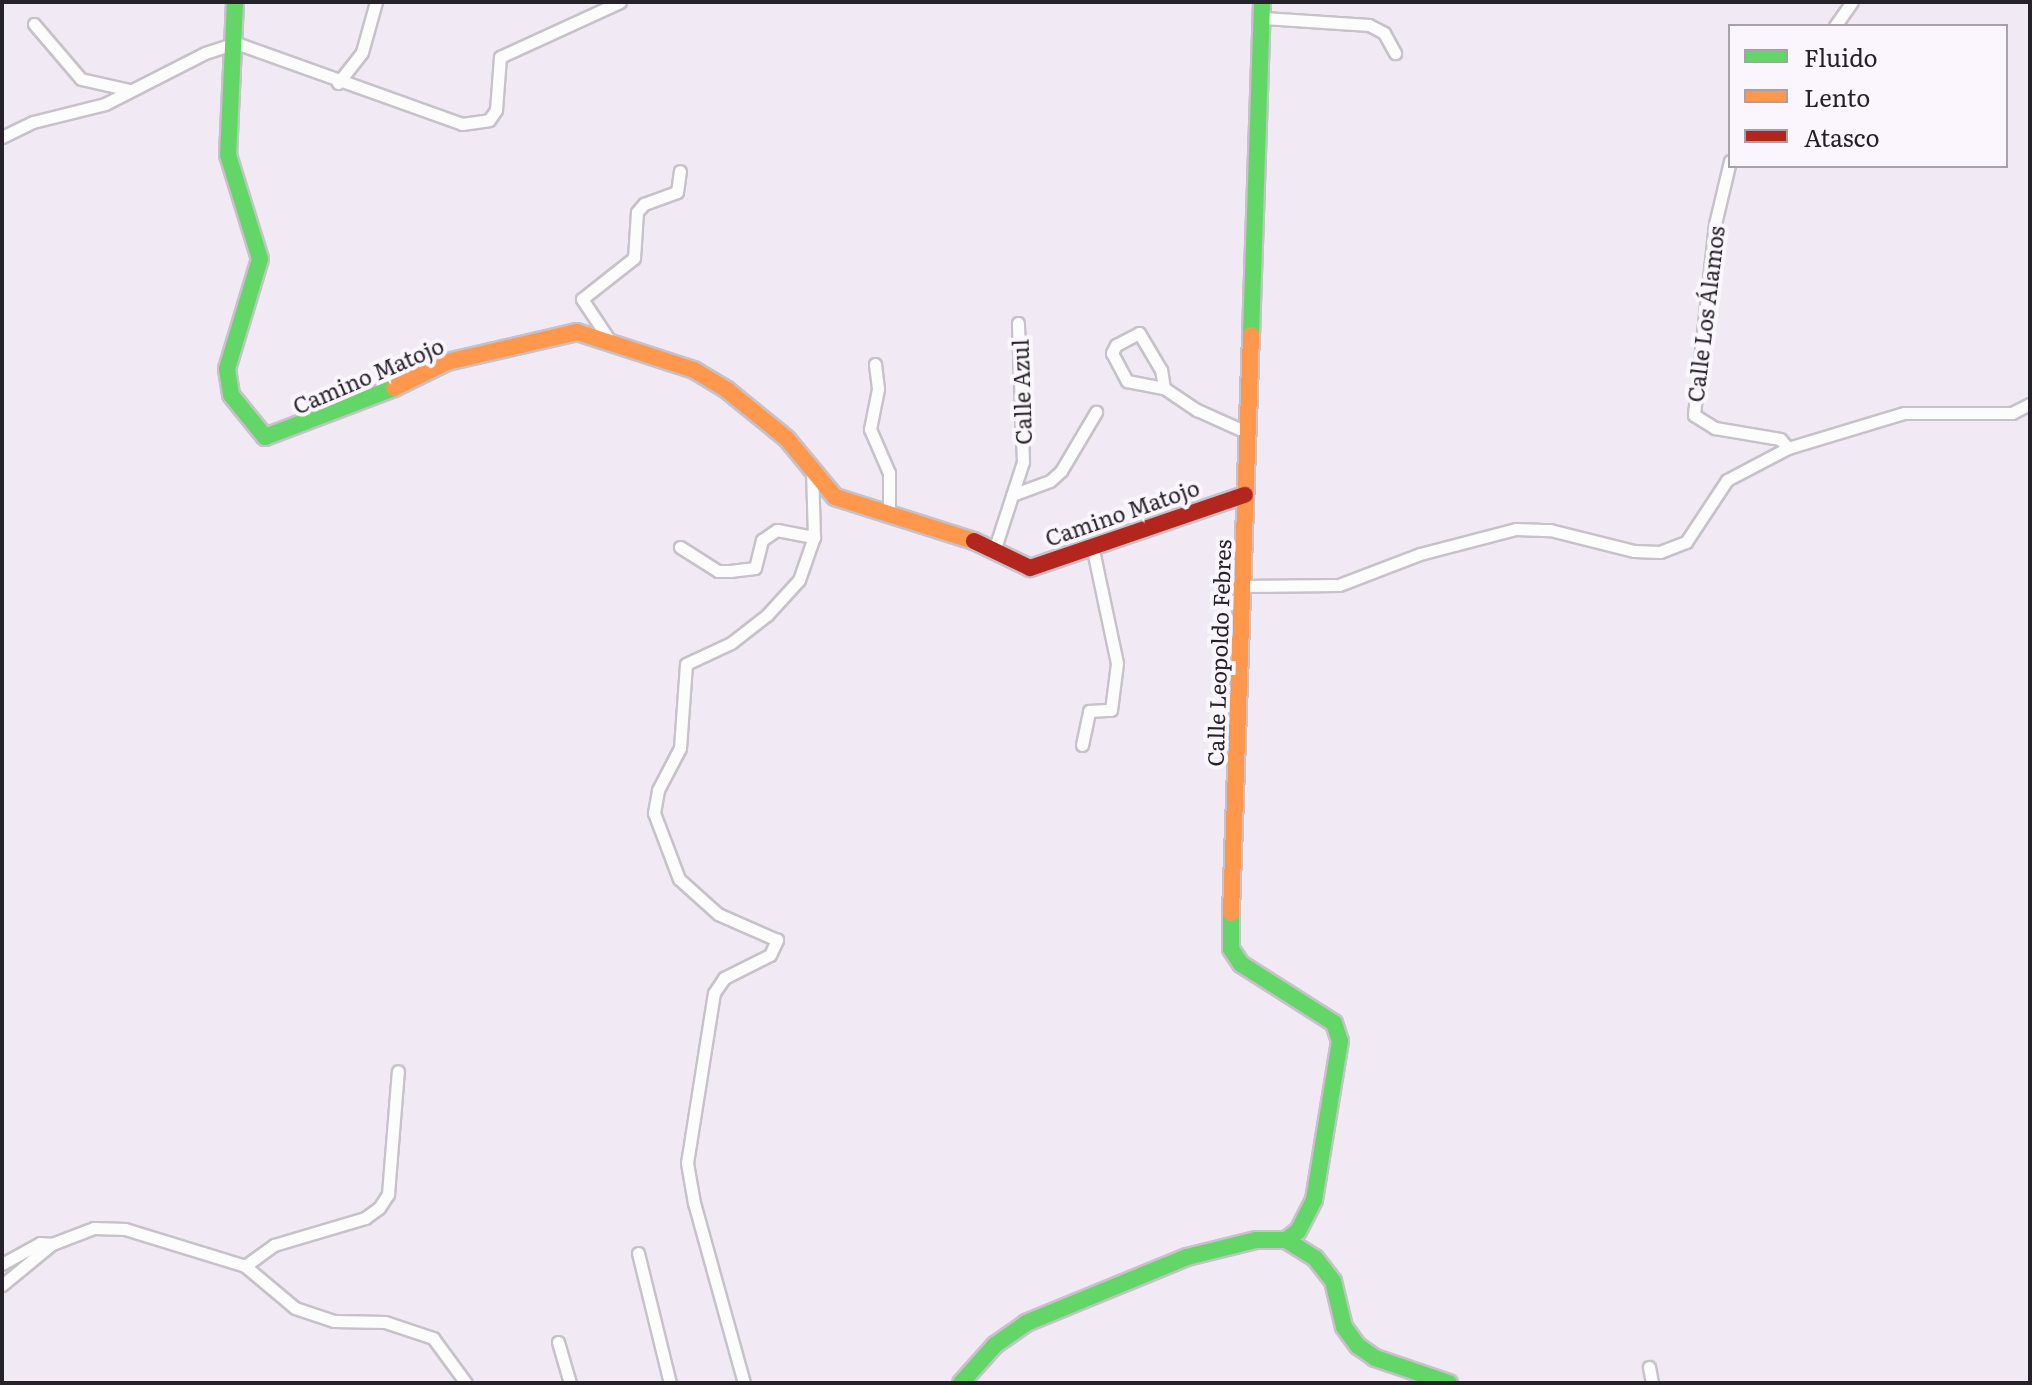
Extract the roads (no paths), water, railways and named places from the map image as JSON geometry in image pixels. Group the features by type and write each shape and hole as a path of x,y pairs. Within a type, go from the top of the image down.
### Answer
{"street":[{"name":"Camino Matojo","path":"235,2 236,43 228,155 260,259 227,369 231,395 265,437 361,405 447,362 577,332 608,338 694,370 727,390 813,467 835,497 959,534 1030,568 1245,495"},
{"path":"338,83 362,52 376,2"},
{"path":"2,137 131,91 205,53 236,43 338,83 384,92 462,124 489,120 496,110 500,57 620,2"},
{"path":"1836,24 1852,2"},
{"path":"1263,10 1369,25 1384,33 1395,53"},
{"name":"Calle Leopoldo Febres","path":"1263,10 1246,432 1231,949 1250,974 1334,1023 1340,1041 1314,1200 1298,1231 1286,1240"},
{"path":"34,24 81,79 131,91"},
{"name":"Calle Los Álamos","path":"1728,168 1715,224 1694,415 1715,428 1780,439 1788,448"},
{"path":"608,338 582,299 634,258 637,212 644,204 677,192 680,171"},
{"name":"Calle Azul","path":"994,551 1023,462 1018,323"},
{"path":"1164,388 1161,370 1139,333 1116,345 1112,353 1127,381 1164,388 1197,410 1246,432"},
{"path":"875,364 878,389 870,429 889,473 889,512"},
{"path":"1243,586 1339,585 1420,554 1516,529 1550,530 1660,552 1686,542 1727,480 1788,448 1904,413 2012,413 2030,404"},
{"path":"1012,495 1050,481 1061,471 1096,412"},
{"path":"744,1383 687,1163 714,993 724,978 770,955 777,940 718,914 679,879 654,813 658,790 680,748 686,664 731,643 767,615 799,580 814,537 813,467"},
{"path":"680,547 718,571 730,571 755,568 762,540 777,530 814,537"},
{"path":"1082,745 1089,711 1111,710 1117,663 1092,545"},
{"path":"245,1266 274,1245 365,1218 379,1208 388,1194 398,1071"},
{"path":"2,1285 52,1244 94,1228 125,1229 245,1266 295,1308 334,1321 385,1322 433,1338 466,1383"},
{"path":"961,1383 995,1345 1026,1323 1187,1257 1242,1241 1286,1240 1315,1258 1333,1281 1344,1327 1358,1346 1375,1358 1449,1383"},
{"path":"2,1264 40,1243 52,1244"},
{"path":"638,1253 670,1383"},
{"path":"558,1342 570,1383"},
{"path":"1649,1367 1652,1383"}]}
